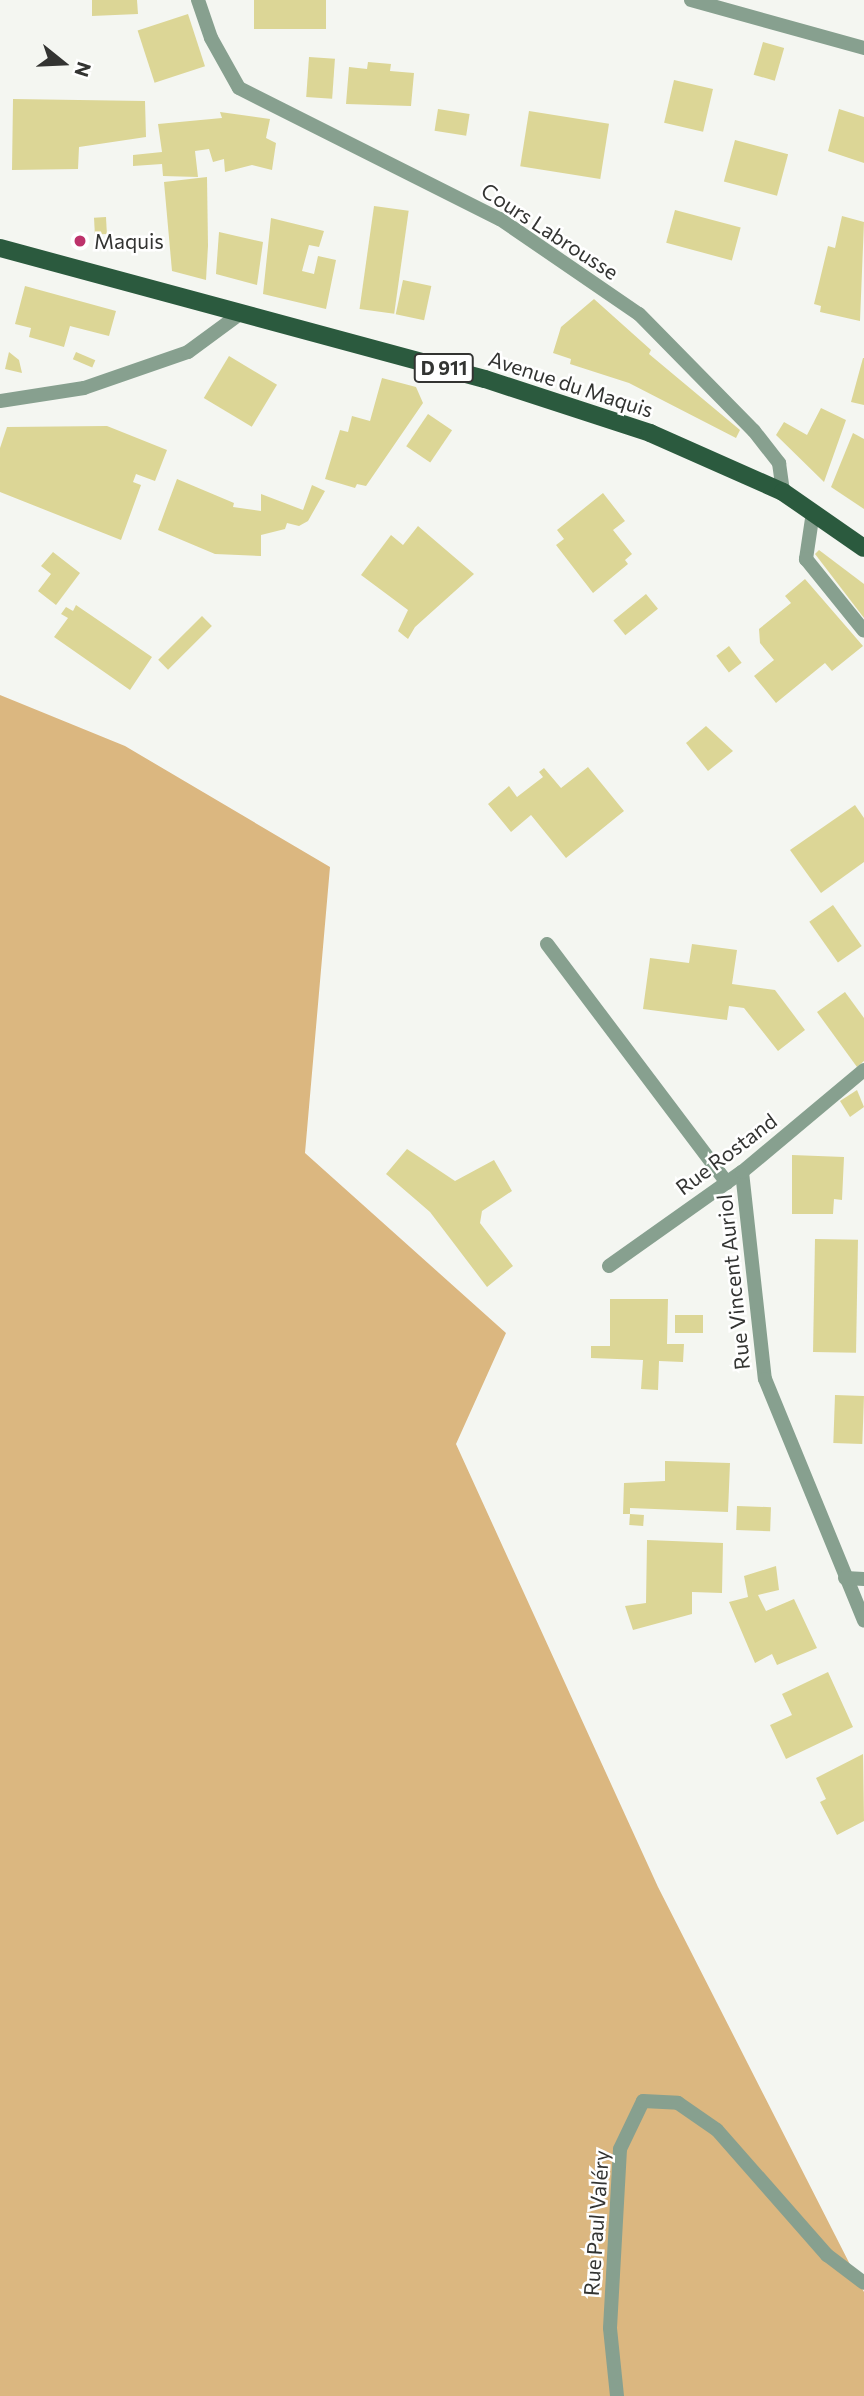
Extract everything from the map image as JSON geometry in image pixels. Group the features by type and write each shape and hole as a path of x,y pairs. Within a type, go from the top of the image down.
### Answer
{"main road":[{"name":"Avenue du Maquis","path":"0,248 485,379 650,433 783,492 864,548"}],"street":[{"name":"Cours Labrousse","path":"198,0 211,38 239,88 500,219 639,314 754,430 779,463 783,492"},
{"path":"691,0 864,48"},
{"path":"0,401 84,388 188,352 241,313"},
{"path":"813,512 806,559 864,631"},
{"path":"547,944 727,1183"},
{"name":"Rue Rostand","path":"609,1266 727,1183 864,1070"},
{"name":"Rue Vincent Auriol","path":"741,1172 765,1379 864,1620"},
{"path":"845,1578 864,1579"},
{"name":"Rue Paul Valéry","path":"617,2396 610,2328 620,2149 643,2101 678,2103 717,2130 827,2255 864,2283"}],"shaded area":[{"path":"0,695 125,746 330,867 305,1153 506,1333 456,1444 658,1887 864,2292 864,2396 0,2396"}],"building":[{"path":"92,0 137,0 138,14 92,16"},
{"path":"254,0 326,0 326,29 254,29"},
{"path":"188,14 205,66 155,83 138,30"},
{"path":"763,42 784,48 775,81 754,75"},
{"path":"309,57 335,59 332,99 306,97"},
{"path":"368,62 391,64 390,71 414,73 411,106 346,104 349,67 367,69"},
{"path":"674,80 713,89 703,132 664,123"},
{"path":"13,99 145,101 146,137 79,147 78,169 12,170"},
{"path":"438,109 470,114 466,136 435,131"},
{"path":"839,109 864,117 864,163 828,151"},
{"path":"529,111 609,124 600,179 520,166"},
{"path":"220,112 270,119 266,138 276,143 272,170 252,165 225,172 224,159 213,162 209,149 195,151 198,177 163,176 162,164 133,166 133,155 162,152 158,124 222,118"},
{"path":"735,140 788,154 777,196 724,182"},
{"path":"207,177 206,280 172,271 164,182"},
{"path":"374,206 409,211 394,314 360,309"},
{"path":"675,210 741,228 732,260 666,243"},
{"path":"842,216 864,222 860,321 820,312 821,306 814,304 828,246 835,248"},
{"path":"106,217 107,234 95,235 94,218"},
{"path":"271,218 324,231 319,247 309,245 302,271 314,274 318,256 336,260 326,309 263,294"},
{"path":"219,232 263,242 257,285 216,274"},
{"path":"403,280 431,286 424,320 396,314"},
{"path":"25,286 116,311 109,336 70,326 64,347 29,337 31,328 15,324"},
{"path":"594,299 651,350 649,354 740,430 736,438 629,383 570,364 571,359 553,353 561,327"},
{"path":"9,352 19,360 22,373 5,369"},
{"path":"76,352 95,360 92,368 73,359"},
{"path":"229,356 277,385 252,427 204,398"},
{"path":"864,358 864,405 851,402"},
{"path":"382,378 416,387 423,403 366,486 357,484 355,488 325,479 340,430 348,432 352,416 370,421"},
{"path":"821,408 846,420 824,482 776,435 784,422 807,435"},
{"path":"428,414 452,430 430,463 406,446"},
{"path":"107,426 167,450 155,481 136,474 133,482 141,485 121,540 0,492 0,448 7,427"},
{"path":"853,433 864,439 864,509 831,487"},
{"path":"177,479 234,503 233,507 261,511 261,494 303,510 312,485 325,491 308,521 299,526 287,523 285,529 261,535 261,556 215,554 158,530"},
{"path":"603,493 625,521 613,530 632,554 625,560 628,564 593,593 556,545 564,539 557,530"},
{"path":"418,526 474,574 415,627 408,639 398,631 408,610 361,575 391,535 403,545"},
{"path":"819,550 864,584 864,618 815,554"},
{"path":"53,552 80,573 56,605 38,591 51,574 41,566"},
{"path":"805,579 863,646 832,671 825,663 776,703 754,676 774,660 760,643 759,629 791,603 785,596"},
{"path":"646,594 658,609 625,635 613,620"},
{"path":"76,605 152,657 130,690 54,637 68,618 61,614 66,607 73,611"},
{"path":"202,616 212,626 168,670 158,660"},
{"path":"729,646 742,663 729,672 716,656"},
{"path":"706,726 733,751 708,771 686,743"},
{"path":"588,767 624,811 566,858 531,815 511,832 488,804 509,786 517,797 543,777 539,772 544,768 561,788"},
{"path":"855,805 864,818 864,862 821,893 790,850"},
{"path":"833,905 862,946 838,963 809,922"},
{"path":"692,944 737,950 732,984 775,990 805,1030 778,1051 744,1008 729,1006 727,1020 643,1009 650,958 689,963"},
{"path":"845,992 864,1018 864,1061 857,1067 817,1012"},
{"path":"857,1090 864,1107 850,1117 840,1101"},
{"path":"407,1149 455,1181 494,1160 512,1191 482,1211 480,1223 513,1266 487,1287 430,1212 386,1174"},
{"path":"792,1155 844,1157 842,1200 834,1199 833,1214 792,1214"},
{"path":"815,1239 858,1240 856,1353 813,1352"},
{"path":"610,1299 668,1299 667,1344 684,1344 683,1362 659,1361 658,1390 641,1389 643,1360 591,1358 591,1346 610,1346"},
{"path":"675,1315 703,1315 703,1333 675,1333"},
{"path":"835,1395 864,1396 862,1444 833,1443"},
{"path":"665,1461 730,1463 728,1512 630,1508 630,1514 623,1514 624,1483 665,1481"},
{"path":"737,1506 771,1507 770,1531 736,1530"},
{"path":"630,1514 644,1515 643,1526 629,1525"},
{"path":"647,1540 723,1543 722,1593 692,1592 692,1614 633,1630 625,1606 646,1603"},
{"path":"776,1566 779,1590 758,1595 766,1611 794,1599 817,1648 777,1665 772,1654 755,1663 729,1602 748,1597 744,1576"},
{"path":"828,1672 853,1727 786,1759 770,1725 792,1715 782,1694"},
{"path":"863,1754 864,1821 837,1835 820,1802 826,1799 816,1778"}],"place":[{"name":"Maquis","path":"80,241"}]}
